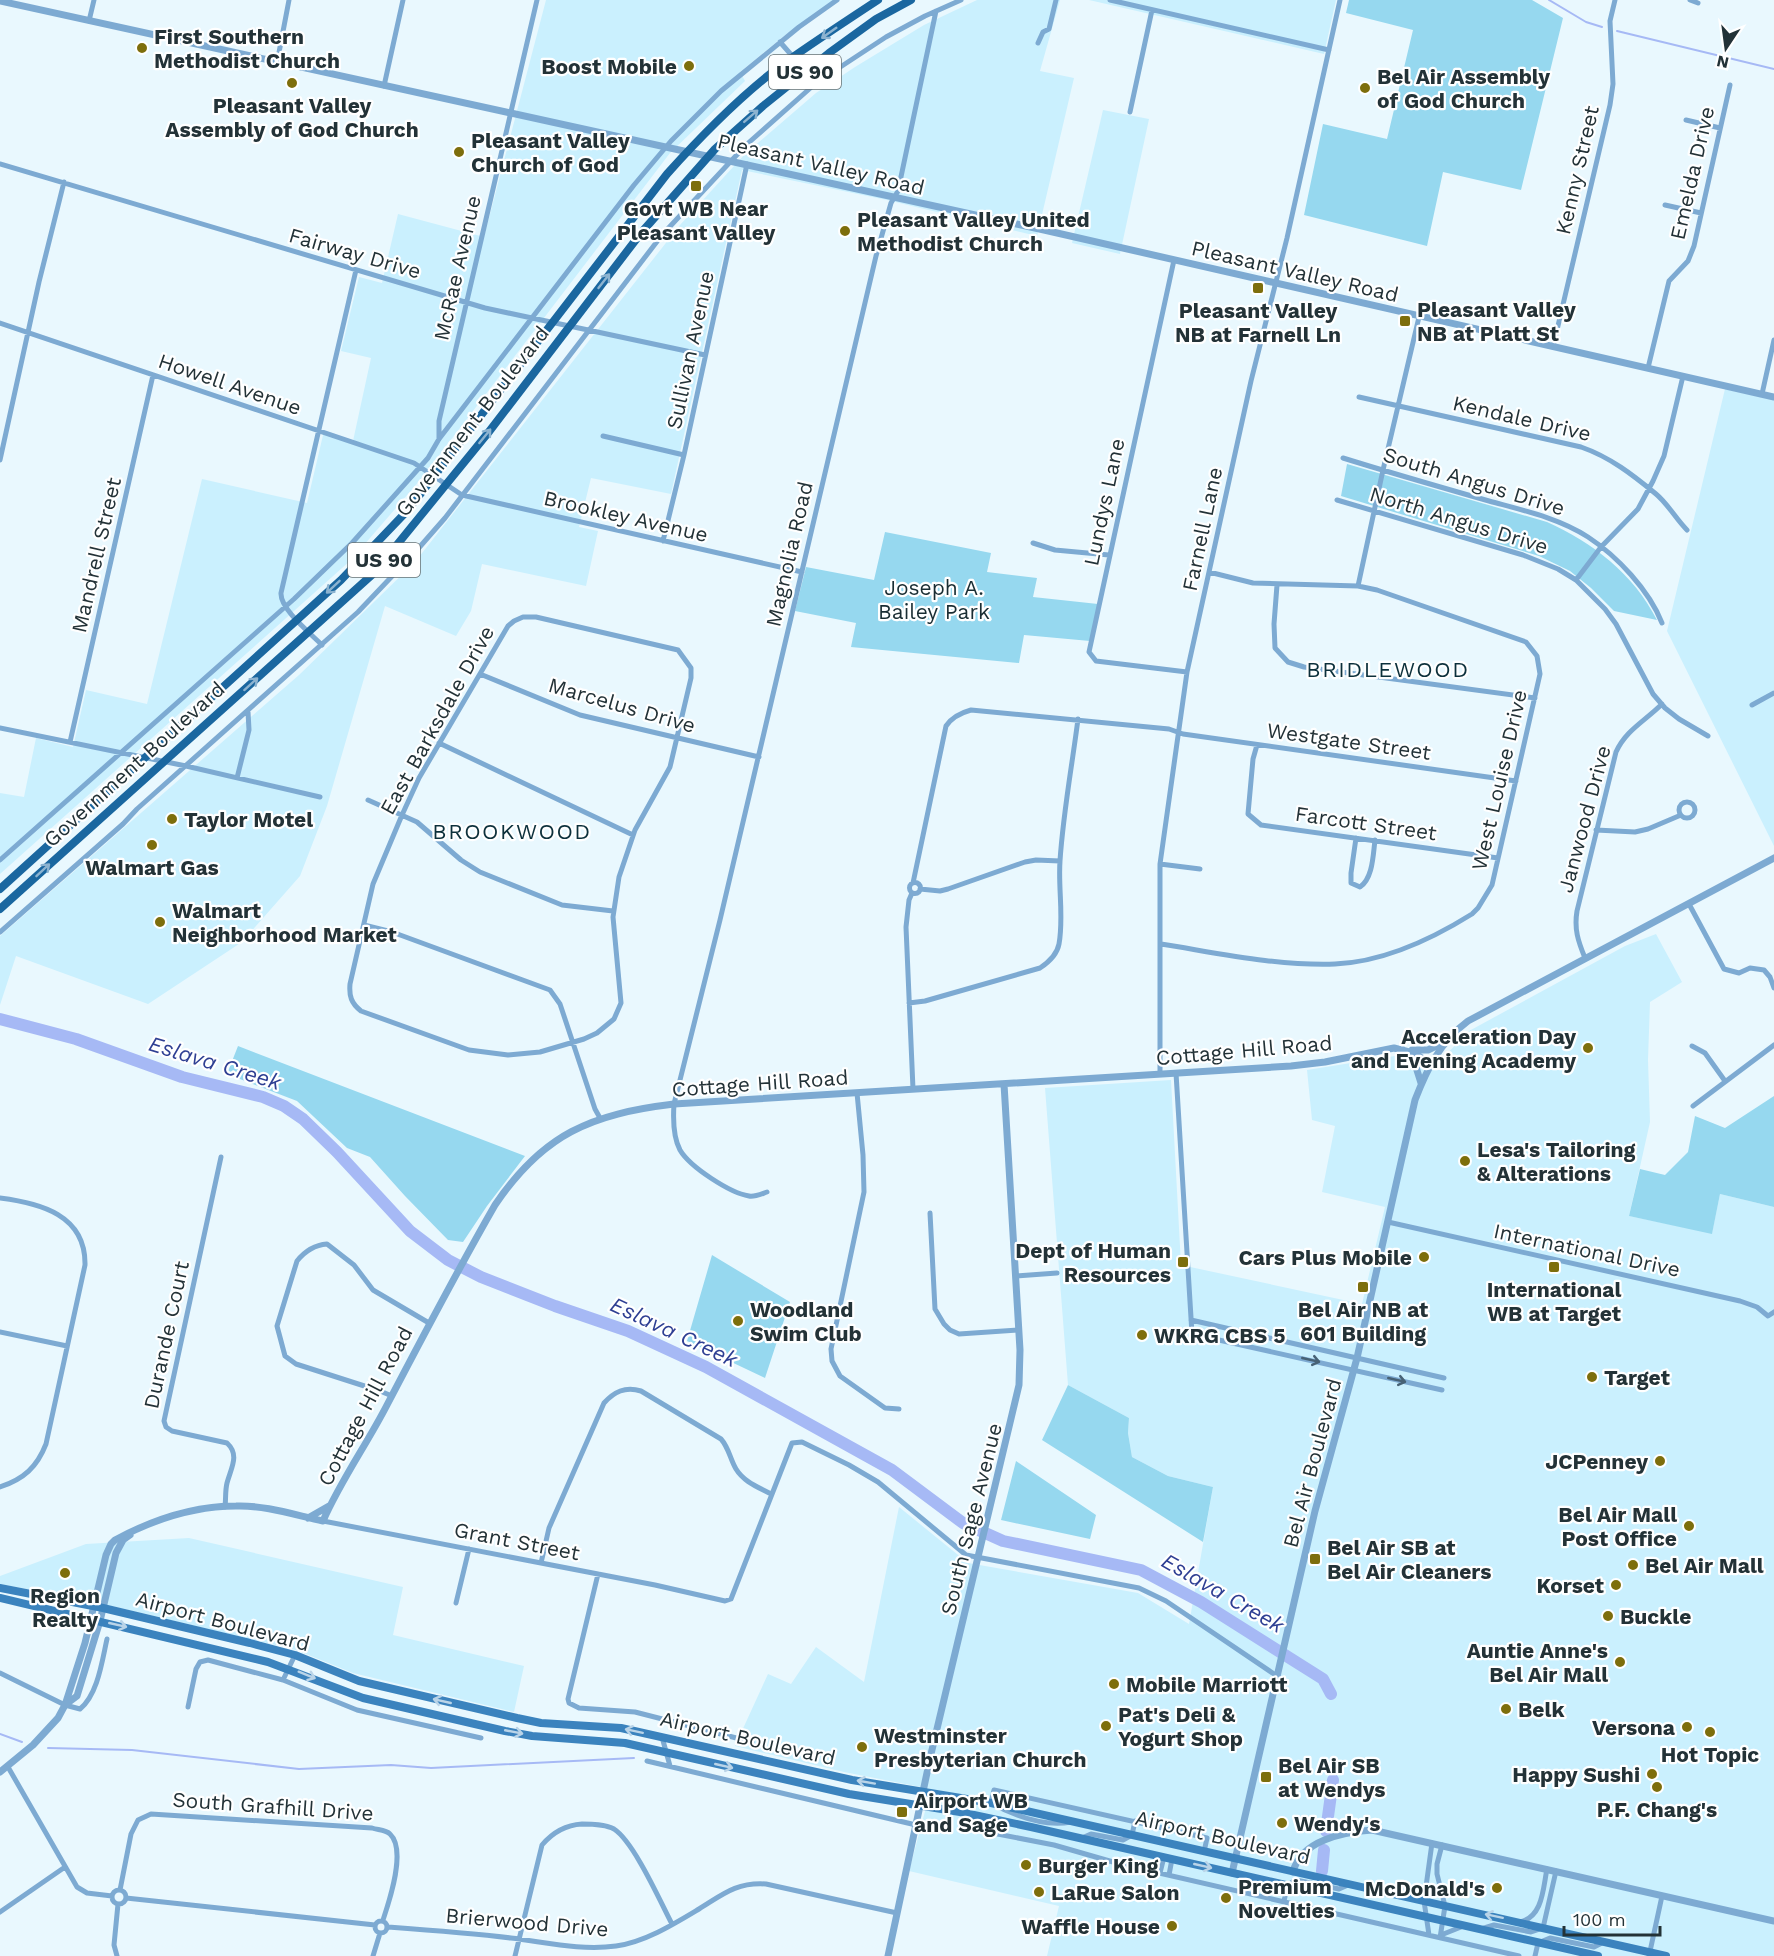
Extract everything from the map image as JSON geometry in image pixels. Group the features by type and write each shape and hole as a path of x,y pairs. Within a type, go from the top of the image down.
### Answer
{"main road":[{"name":"Government Boulevard","path":"0,889 298,620 364,557 408,510 659,183 688,151 732,107 793,57 878,0"},
{"name":"Government Boulevard","path":"0,909 374,573 488,433 641,233 708,156 763,106 806,72 876,20 911,0"},
{"name":"Airport Boulevard","path":"0,1588 250,1642 295,1655 359,1681 517,1718 621,1728 852,1780 991,1803 1520,1922 1649,1954 1666,1956"},
{"name":"Airport Boulevard","path":"0,1598 289,1668 363,1698 505,1731 532,1736 606,1741 849,1794 1032,1823 1082,1838 1598,1956"}],"street":[{"path":"89,21 94,0"},
{"path":"277,63 289,0"},
{"path":"384,86 403,0"},
{"name":"McRae Avenue","path":"439,439 439,421 537,0"},
{"path":"0,861 285,607 352,543 428,458 439,439 666,146 721,91 780,42 837,0"},
{"name":"Government Boulevard","path":"0,932 322,645 358,612 399,569 445,518 662,235 731,161 816,83 886,38 961,0"},
{"path":"1038,43 1043,32 1049,29 1056,0"},
{"path":"1110,0 1329,50"},
{"name":"Farnell Lane","path":"1160,1074 1160,864 1187,672 1274,283 1341,0"},
{"name":"Kenny Street","path":"1553,347 1610,105 1613,84 1610,21 1616,0"},
{"path":"1690,0 1698,3"},
{"name":"Pleasant Valley Road","path":"0,1 509,114 747,164 1774,397"},
{"path":"1130,112 1152,10"},
{"name":"Magnolia Road","path":"767,1192 752,1197 735,1192 690,1163 680,1150 676,1139 674,1104 759,757 876,256 897,191 936,11"},
{"path":"780,42 816,83"},
{"name":"Emelda Drive","path":"1648,368 1669,281 1688,261 1694,246 1730,85"},
{"path":"1686,120 1720,128"},
{"name":"Fairway Drive","path":"0,164 466,303 705,355"},
{"name":"Sullivan Avenue","path":"663,541 747,164"},
{"path":"0,460 64,182"},
{"path":"1665,205 1701,213"},
{"name":"Lundys Lane","path":"1174,260 1089,652 1096,661 1187,672"},
{"path":"322,645 280,599 356,270"},
{"path":"1358,586 1419,317"},
{"name":"Howell Avenue","path":"0,323 419,467 446,484"},
{"path":"1762,394 1774,340"},
{"name":"Mandrell Street","path":"70,742 153,375"},
{"path":"1576,580 1601,547 1638,509 1653,481 1664,456 1683,376"},
{"name":"Kendale Drive","path":"1359,397 1581,447 1598,453 1623,467 1647,489 1656,494 1687,530"},
{"path":"603,436 684,455"},
{"name":"South Angus Drive","path":"1343,458 1551,519 1588,537 1614,558 1644,592 1662,623"},
{"name":"Brookley Avenue","path":"446,484 462,495 802,572"},
{"name":"North Angus Drive","path":"1337,500 1523,555 1558,569 1576,580 1605,609 1616,624 1653,694 1678,719 1708,736"},
{"path":"1033,543 1055,550 1109,555"},
{"name":"West Louise Drive","path":"1161,944 1286,963 1337,964 1388,954 1464,920 1478,908 1492,885 1540,674 1537,656 1526,642 1377,590 1358,586 1253,583 1209,572"},
{"path":"1277,585 1275,648 1288,662 1329,671 1535,698"},
{"name":"East Barksdale Drive","path":"523,617 534,617 680,652 691,668 691,678 670,767 633,835 619,877 613,911 621,993 619,1011 614,1019 597,1033 573,1043 524,1055 492,1054 469,1050 361,1011 351,999 350,984 373,884 419,778 480,674 508,626 523,617"},
{"name":"Marcelus Drive","path":"480,674 580,715 759,757"},
{"path":"1752,705 1774,693"},
{"name":"Janwood Drive","path":"1586,958 1577,939 1575,926 1616,752 1622,739 1662,704"},
{"name":"Westgate Street","path":"913,883 946,726 950,720 962,713 983,710 1169,729 1257,745 1516,781"},
{"path":"237,778 249,730 248,712"},
{"path":"909,1003 925,1001 1040,968 1050,962 1059,946 1060,861 1078,719"},
{"path":"0,728 186,766 320,797"},
{"path":"439,743 633,835"},
{"name":"Farcott Street","path":"1257,745 1253,759 1248,814 1261,825 1498,858"},
{"path":"368,800 427,828 461,860 480,872 562,905 613,911"},
{"path":"1596,830 1635,832 1681,815"},
{"path":"1356,838 1351,873 1352,883 1360,887 1369,877 1375,840"},
{"name":"Cottage Hill Road","path":"1431,1063 1457,1029 1475,1017 1774,858"},
{"path":"912,893 916,894 920,890 948,890 986,874 1025,862 1060,861"},
{"path":"1160,864 1200,869"},
{"path":"912,893 909,888 913,883 919,885 920,890"},
{"path":"912,893 906,927 913,1089"},
{"path":"1689,904 1724,969 1739,973 1750,968 1764,970 1770,977 1774,988"},
{"path":"364,925 392,932 550,990 561,1004 600,1118"},
{"name":"Cottage Hill Road","path":"323,1521 495,1204 532,1158 544,1148 600,1118 637,1108 674,1104 1291,1066 1401,1048 1421,1052 1446,1041"},
{"path":"1693,1106 1774,1045"},
{"path":"1692,1046 1705,1053 1725,1081"},
{"path":"1401,1048 1431,1063"},
{"path":"1401,1048 1415,1064 1422,1083"},
{"name":"Bel Air Boulevard","path":"1232,1873 1317,1501 1357,1358 1415,1100 1431,1063"},
{"path":"1176,1073 1192,1334 1442,1390"},
{"name":"South Sage Avenue","path":"888,1956 920,1805 1019,1385 1019,1330 1004,1084"},
{"path":"857,1093 864,1191 831,1349 832,1361 840,1376 850,1384 885,1408 899,1409"},
{"name":"Durande Court","path":"221,1157 164,1421 166,1427 172,1431 227,1443 232,1447 235,1459 226,1490 225,1507"},
{"path":"0,1198 17,1200 51,1210 77,1232 86,1253 41,1456 37,1464 23,1476 0,1486"},
{"path":"930,1213 935,1310 944,1324 959,1334 1019,1330"},
{"name":"International Drive","path":"1388,1222 1740,1301 1757,1307 1768,1316 1774,1312"},
{"path":"392,1396 380,1390 296,1364 285,1356 277,1326 297,1261 303,1253 327,1244 354,1265 373,1290 429,1323"},
{"path":"1016,1276 1057,1274"},
{"path":"1191,1320 1444,1378"},
{"path":"0,1332 67,1346"},
{"path":"1254,1348 1257,1335"},
{"path":"541,1563 549,1528 604,1402 612,1394 623,1390 632,1388 641,1391 721,1439 728,1447 737,1470 743,1477 771,1494"},
{"name":"Grant Street","path":"99,1608 116,1553 123,1540 133,1532 174,1515 225,1507 251,1507 725,1601 731,1599 792,1443 802,1442 878,1482 966,1556 979,1558"},
{"name":"Cottage Hill Road","path":"308,1518 331,1504"},
{"path":"456,1603 469,1549"},
{"path":"979,1558 1139,1588 1166,1601 1277,1676"},
{"path":"598,1574 568,1699 569,1703 579,1708 635,1712 752,1742"},
{"path":"0,1772 58,1718 65,1705 99,1608"},
{"path":"0,1672 65,1705 80,1709 88,1700 96,1681 107,1639"},
{"path":"283,1680 295,1655"},
{"path":"188,1707 196,1669 200,1662 208,1660 283,1680 357,1710 481,1738"},
{"path":"662,1737 670,1766"},
{"path":"646,1761 916,1825"},
{"path":"771,1777 773,1762"},
{"path":"8,1767 77,1887 87,1893 112,1896"},
{"path":"1075,1822 1032,1823 991,1803 993,1790 1207,1838 1204,1852"},
{"name":"South Grafhill Drive","path":"120,1890 130,1834 138,1820 151,1814 372,1828 392,1835 395,1843 397,1868 393,1890 383,1920"},
{"path":"970,1814 976,1828 982,1832 1026,1839 1160,1873 1519,1956"},
{"path":"1082,1838 1091,1834 1123,1840 1132,1835 1135,1821"},
{"path":"1026,1839 1032,1823"},
{"path":"515,1956 542,1845 551,1834 566,1827 602,1825 613,1828 634,1854 672,1924"},
{"path":"1293,1872 1295,1863 1303,1852 1321,1842 1353,1831 1378,1831 1774,1921"},
{"path":"1429,1935 1424,1901 1432,1843"},
{"path":"1440,1936 1445,1906 1437,1874 1437,1864 1442,1845"},
{"path":"1160,1873 1168,1858"},
{"path":"1168,1858 1169,1875"},
{"path":"0,1912 64,1867"},
{"path":"1520,1922 1528,1920 1536,1913 1547,1869"},
{"path":"1479,1929 1494,1925 1531,1932 1543,1928 1556,1871"},
{"path":"1284,1901 1289,1886 1296,1880 1338,1889 1349,1884"},
{"name":"Brierwood Drive","path":"388,1927 590,1948 617,1946 640,1940 672,1924 725,1892 742,1885 753,1884 765,1884 897,1913"},
{"path":"112,1896 120,1890 124,1892 126,1898"},
{"path":"112,1896 118,1904"},
{"path":"1649,1954 1662,1896"},
{"path":"118,1904 123,1903 126,1898"},
{"path":"126,1898 375,1926"},
{"path":"117,1956 114,1945 118,1904"},
{"path":"375,1926 377,1922 383,1920 388,1927 385,1932 380,1933"},
{"path":"375,1926 380,1933"},
{"path":"1440,1936 1458,1927 1466,1926"},
{"path":"373,1956 380,1933"},
{"path":"1535,1956 1538,1943 1550,1938 1594,1947 1604,1942"}],"shaded area":[{"path":"546,0 836,0 784,36 740,72 745,81 670,153 421,479 351,560 0,874 0,793 24,797 36,738 73,747 86,690 147,704 202,479 307,503 324,431 353,441 371,358 341,351 359,277 382,283 398,214 484,237"},
{"path":"977,0 1060,0 1040,71 1074,78 1037,236 887,200 742,170 671,494 591,478 579,527 598,531 586,586 482,564 471,611 456,636 385,606 327,806 300,876 242,942 148,1004 16,956 0,1005 0,936 299,675 415,562 680,225 745,154 816,93 855,67 924,25"},
{"path":"1089,0 1336,0 1324,54"},
{"path":"1103,110 1149,119 1120,254 1072,243"},
{"path":"1725,389 1774,400 1774,846 1667,631"},
{"path":"1656,934 1682,982 1650,1002 1648,1060 1650,1122 1629,1216 1712,1233 1720,1194 1774,1207 1774,1956 1047,1956 1059,1906 909,1871 931,1789 844,1772 735,1746 768,1674 791,1684 816,1647 864,1682 899,1507 968,1563 1138,1593 1189,1624 1213,1487 1168,1476 1132,1457 1128,1433 1129,1418 1068,1385 1045,1088 1171,1080 1181,1265 1362,1304 1385,1207 1322,1192 1335,1126 1312,1120 1307,1070 1401,1055 1439,1062 1469,1031 1625,946"},
{"path":"189,1538 403,1587 393,1635 524,1666 514,1712 353,1673 296,1650 91,1601 0,1584 0,1576 86,1544"}],"green space":[{"path":"1349,0 1532,0 1563,18 1521,190 1443,172 1427,246 1304,215 1323,124 1387,139 1413,30 1346,13"},
{"path":"1347,464 1547,522 1564,530 1596,550 1624,574 1657,620 1614,611 1570,571 1539,556 1341,496"},
{"name":"Joseph A. Bailey Park","path":"885,532 991,553 987,572 1037,578 1033,597 1098,604 1090,641 1024,635 1019,663 851,647 856,623 795,611 806,567 874,580"},
{"path":"238,1046 525,1156 463,1242 448,1240 370,1157 347,1148 297,1101 227,1074"},
{"path":"1774,1096 1774,1207 1720,1194 1712,1234 1629,1216 1640,1169 1665,1175 1688,1152 1695,1116 1725,1128"},
{"name":"Woodland Swim Club","path":"712,1255 790,1302 765,1378 687,1341"},
{"path":"1068,1385 1129,1418 1128,1433 1132,1457 1168,1476 1213,1487 1203,1542 1042,1440"},
{"path":"1016,1461 1096,1515 1090,1539 1001,1520"}],"waterway":[{"path":"1549,0 1586,22 1602,27"},
{"path":"1617,31 1774,69"},
{"name":"Eslava Creek","path":"0,1019 76,1039 182,1077 263,1097 284,1106 303,1119 337,1152 410,1231 448,1260 481,1277 628,1331 706,1367 892,1470 963,1523 1003,1541 1141,1570 1201,1602 1323,1679 1331,1694"},
{"path":"0,1734 22,1742"},
{"path":"48,1748 132,1750 299,1769 391,1765 431,1768 634,1758"},
{"name":"Eslava Creek","path":"1326,1831 1333,1780"},
{"name":"Eslava Creek","path":"1322,1871 1324,1850"}],"place":[{"name":"First Southern Methodist Church","path":"142,48"},
{"name":"Boost Mobile","path":"689,66"},
{"name":"Pleasant Valley Assembly of God Church","path":"292,83"},
{"name":"Bel Air Assembly of God Church","path":"1365,88"},
{"name":"Pleasant Valley Church of God","path":"459,152"},
{"name":"Govt WB Near Pleasant Valley","path":"696,186"},
{"name":"Pleasant Valley United Methodist Church","path":"845,231"},
{"name":"Pleasant Valley NB at Farnell Ln","path":"1258,288"},
{"name":"Pleasant Valley NB at Platt St","path":"1405,321"},
{"name":"Taylor Motel","path":"172,819"},
{"name":"Walmart Gas","path":"152,845"},
{"name":"Walmart Neighborhood Market","path":"160,922"},
{"name":"Acceleration Day and Evening Academy","path":"1588,1048"},
{"name":"Lesa's Tailoring & Alterations","path":"1465,1161"},
{"name":"Cars Plus Mobile","path":"1424,1257"},
{"name":"Dept of Human Resources","path":"1183,1262"},
{"name":"International WB at Target","path":"1554,1267"},
{"name":"Bel Air NB at 601 Building","path":"1363,1287"},
{"name":"Woodland Swim Club","path":"738,1321"},
{"name":"WKRG CBS 5","path":"1142,1335"},
{"name":"Target","path":"1592,1377"},
{"name":"JCPenney","path":"1660,1461"},
{"name":"Bel Air Mall Post Office","path":"1689,1526"},
{"name":"Bel Air SB at Bel Air Cleaners","path":"1315,1559"},
{"name":"Bel Air Mall","path":"1633,1565"},
{"name":"Region Realty","path":"65,1573"},
{"name":"Korset","path":"1616,1585"},
{"name":"Buckle","path":"1608,1616"},
{"name":"Auntie Anne's Bel Air Mall","path":"1620,1662"},
{"name":"Mobile Marriott","path":"1114,1684"},
{"name":"Belk","path":"1506,1709"},
{"name":"Pat's Deli & Yogurt Shop","path":"1106,1726"},
{"name":"Versona","path":"1687,1727"},
{"name":"Hot Topic","path":"1710,1732"},
{"name":"Westminster Presbyterian Church","path":"862,1747"},
{"name":"Happy Sushi","path":"1652,1774"},
{"name":"Bel Air SB at Wendys","path":"1266,1777"},
{"name":"P.F. Chang's","path":"1657,1787"},
{"name":"Airport WB and Sage","path":"902,1812"},
{"name":"Wendy's","path":"1282,1823"},
{"name":"Burger King","path":"1026,1865"},
{"name":"McDonald's","path":"1497,1888"},
{"name":"LaRue Salon","path":"1039,1892"},
{"name":"Premium Novelties","path":"1226,1898"},
{"name":"Waffle House","path":"1172,1926"}],"district":[{"name":"BRIDLEWOOD","path":"1388,669"},
{"name":"BROOKWOOD","path":"512,831"}]}
